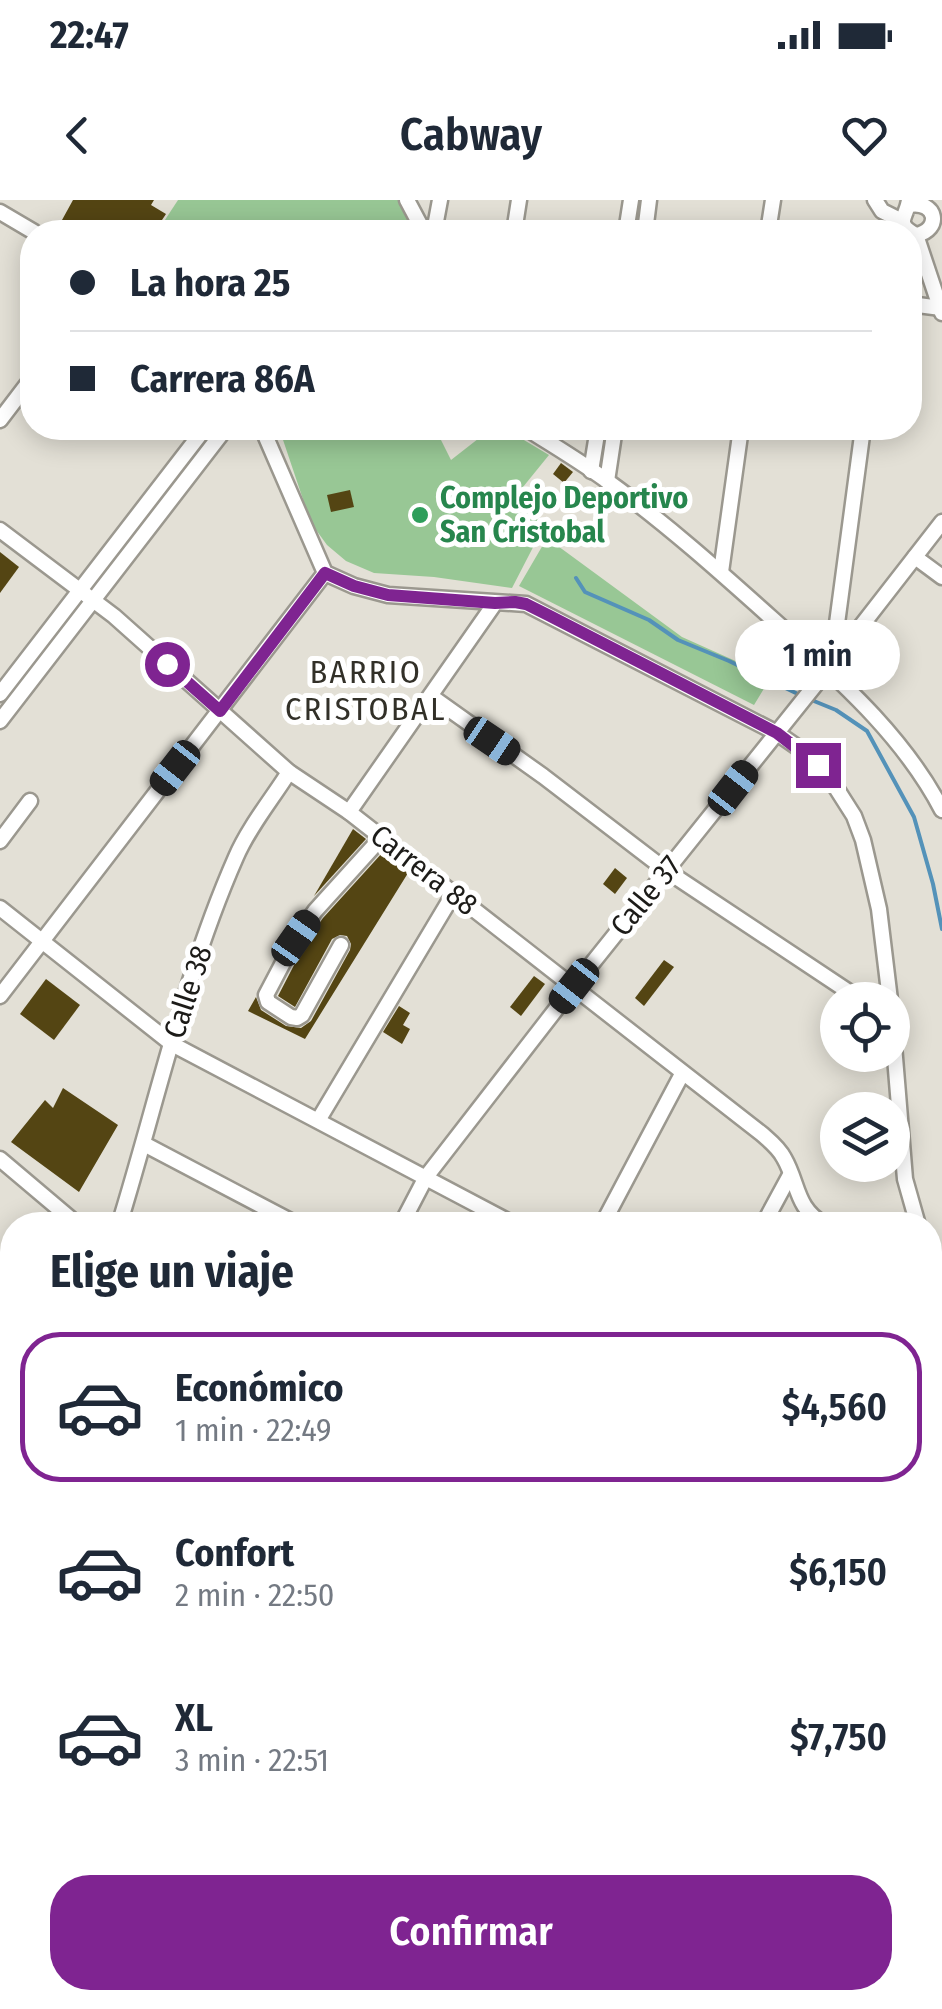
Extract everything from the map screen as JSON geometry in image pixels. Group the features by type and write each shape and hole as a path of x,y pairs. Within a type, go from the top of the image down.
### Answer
{"street":[{"path":"876,203 882,212 898,220"},
{"path":"909,203 925,204 938,222"},
{"path":"922,253 941,310"},
{"path":"0,420 20,394"},
{"path":"0,694 196,440"},
{"path":"0,721 217,440"},
{"path":"267,440 325,573 388,595 515,602 538,610 777,733 818,765 854,816 872,868 888,982"},
{"path":"544,440 607,481 721,572 887,730 928,784 942,810"},
{"path":"591,472 596,440"},
{"path":"607,481 614,440"},
{"path":"721,572 739,440"},
{"path":"840,654 836,631 861,440"},
{"name":"Calle 37","path":"407,1212 426,1177 574,986 942,522"},
{"name":"Carrera 88","path":"0,530 114,616 290,772 382,837 778,1148 808,1212"},
{"path":"915,556 942,577"},
{"path":"0,996 325,573"},
{"path":"349,812 495,603"},
{"path":"432,697 667,871 834,982"},
{"name":"Calle 38","path":"122,1212 199,954 237,853 290,772"},
{"path":"0,841 30,802"},
{"path":"342,945 302,1015 291,1017 268,1002 266,995 296,938 382,837"},
{"path":"318,1120 454,894"},
{"path":"0,908 172,1044 491,1212"},
{"path":"896,1072 905,1180 914,1212"},
{"path":"609,1212 682,1074"},
{"path":"144,1144 273,1212"},
{"path":"0,1160 62,1212"},
{"path":"769,1212 790,1175"}],"green space":[{"path":"178,200 401,200 411,220 165,220"},
{"name":"Complejo Deportivo San Cristobal","path":"283,440 441,440 451,460 477,440 524,440 549,455 523,487 529,490 520,501 544,526 512,588 374,573 346,561 327,545 311,523"},
{"path":"547,538 682,637 771,677 754,705 519,586"}],"building":[{"path":"73,200 154,200 151,205 166,214 162,220 62,220"},
{"path":"561,463 573,472 564,483 553,474"},
{"path":"350,490 354,507 331,512 327,495"},
{"path":"0,552 19,567 0,593"},
{"path":"353,829 366,839 314,896"},
{"path":"383,852 408,873 305,1039 248,1011 256,997 261,1010 286,1026 301,1028 311,1021 350,950 347,936 332,939 295,1007 278,996 323,918"},
{"path":"615,868 627,878 615,894 603,884"},
{"path":"664,960 674,967 644,1006 635,998"},
{"path":"534,976 545,984 521,1016 510,1007"},
{"path":"46,979 80,1005 54,1040 20,1014"},
{"path":"399,1006 410,1013 403,1025 410,1029 402,1044 383,1032"},
{"path":"63,1088 118,1125 79,1192 11,1142 45,1100 53,1108"}],"waterway":[{"path":"576,578 585,592 649,620 678,640 800,695"},
{"path":"809,699 836,710 867,731 914,817 942,929"}],"place":[{"name":"Complejo Deportivo San Cristobal","path":"420,515"}],"district":[{"name":"BARRIO CRISTOBAL","path":"366,690"}],"route":[{"path":"167,664 220,711 325,573 388,595 515,602 526,604 777,733 818,765"}]}
